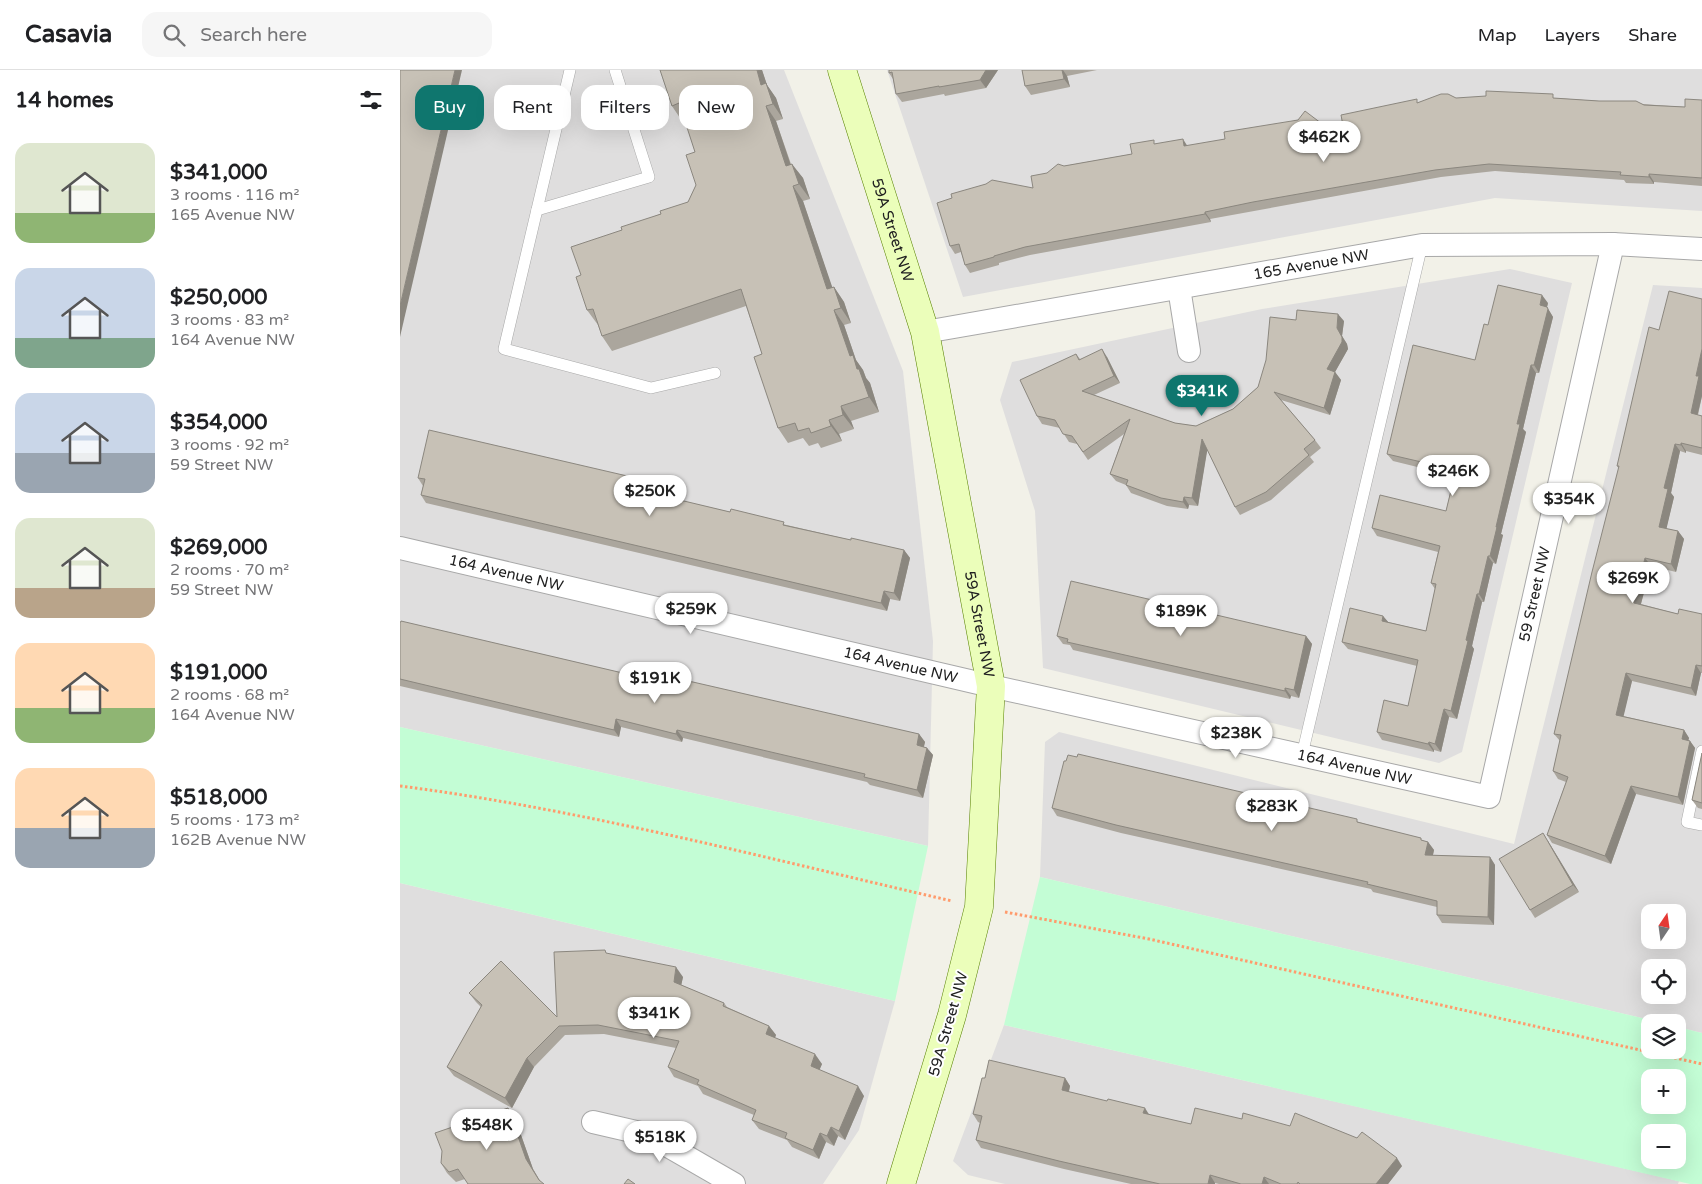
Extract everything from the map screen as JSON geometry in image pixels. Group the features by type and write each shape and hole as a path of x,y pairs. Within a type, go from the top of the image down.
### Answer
{"street":[{"name":"59A Street NW","path":"842,70 925,332 991,686 979,907 952,1015 902,1184"},
{"name":"165 Avenue NW","path":"925,332 1422,245 1613,244 1702,249"},
{"name":"59 Street NW","path":"1489,797 1613,244"},
{"path":"1179,288 1189,351"},
{"name":"164 Avenue NW","path":"400,548 991,686 1489,797"},
{"path":"593,1122 648,1135 734,1184"}],"lane":[{"path":"570,70 504,349 651,388 715,374"},
{"path":"537,210 649,178 615,70"},
{"path":"1302,755 1422,245"},
{"path":"1702,751 1687,822 1702,825"}],"path":[{"path":"400,786 463,794 661,833 979,907 1149,940 1702,1064"}],"shaded area":[{"path":"400,70 784,70 903,371 933,641 928,846 400,727"},
{"path":"887,70 1702,70 1702,211 1495,198 963,297"},
{"path":"1510,269 1572,283 1462,752 1439,763 1043,668 1035,511 1000,400 1012,362 1262,309"},
{"path":"1653,285 1702,288 1702,1033 1686,1029 1686,1014 1641,1014 1641,1018 1040,877 1045,742 1059,732 1514,844"},
{"path":"400,883 895,1001 859,1130 823,1184 400,1184"},
{"path":"1004,1025 1679,1181 1678,1184 1005,1184 968,1175 953,1161"}],"green space":[{"path":"400,727 928,846 895,1001 400,883"},
{"path":"1040,877 1641,1018 1641,1059 1686,1059 1686,1029 1702,1033 1702,1184 1690,1184 1004,1025"}],"building":[{"path":"400,70 455,70 452,85 415,85 415,130 441,130 400,306"},
{"path":"660,70 757,70 761,85 766,83 773,104 766,106 786,166 792,164 799,184 793,186 827,289 834,287 841,308 834,310 850,356 853,355 869,397 841,406 843,415 829,420 831,426 811,433 809,428 798,431 795,423 778,428 754,357 762,354 741,289 602,336 593,309 587,310 576,277 581,275 571,247 622,230 621,227 661,214 660,211 688,202 696,185 686,155 695,152 688,130 753,130 753,85 679,85 679,103 672,106 669,97 669,85 665,85"},
{"path":"889,70 986,70 980,80 896,94 892,72 889,73"},
{"path":"1022,70 1062,70 1064,79 1025,86"},
{"path":"1486,91 1553,94 1553,98 1636,101 1644,105 1685,107 1685,99 1702,100 1702,178 1649,174 1649,177 1620,175 1621,172 1489,164 1435,170 1253,202 1205,212 1205,214 1025,247 965,265 959,244 950,246 937,203 952,198 951,194 986,184 992,180 1033,188 1031,176 1047,173 1058,164 1064,166 1132,154 1130,144 1154,140 1154,144 1183,139 1184,146 1225,139 1224,132 1298,120 1305,111 1346,142 1341,115 1417,99 1417,103 1441,94 1448,94 1456,98 1486,96"},
{"path":"1498,285 1542,295 1540,305 1548,309 1534,365 1531,365 1517,424 1520,424 1497,527 1479,594 1477,594 1451,711 1444,709 1435,744 1429,742 1428,744 1377,732 1384,700 1408,706 1418,660 1342,642 1350,608 1383,616 1382,621 1426,631 1436,584 1431,583 1440,546 1372,528 1380,495 1446,511 1456,470 1387,454 1413,345 1475,360 1484,324 1488,325"},
{"path":"1669,291 1702,299 1702,349 1696,376 1699,376 1691,413 1702,416 1702,448 1681,443 1681,445 1675,444 1664,488 1668,489 1659,527 1678,531 1671,564 1645,558 1634,603 1678,614 1679,609 1702,614 1702,666 1696,665 1691,688 1626,673 1616,715 1684,730 1682,739 1690,741 1678,797 1631,786 1605,856 1547,835 1568,777 1553,771 1561,735 1554,734 1619,466 1617,466 1649,327 1659,330"},
{"path":"1297,310 1338,314 1337,328 1342,337 1342,342 1327,369 1335,372 1324,408 1274,392 1315,440 1304,449 1309,455 1266,492 1235,507 1202,439 1192,498 1184,497 1183,502 1161,498 1126,485 1128,480 1110,474 1130,419 1083,452 1072,436 1063,434 1055,420 1037,416 1020,380 1076,354 1079,360 1102,349 1114,376 1082,391 1175,423 1196,426 1233,409 1258,387 1266,360 1270,317 1296,320"},
{"path":"429,430 666,485 663,496 730,512 731,509 784,522 783,525 904,550 894,593 884,591 881,603 421,495 425,479 418,478"},
{"path":"1071,581 1306,636 1294,690 1285,688 1285,691 1067,642 1068,639 1057,636"},
{"path":"401,621 644,678 645,671 919,734 917,745 927,748 917,790 864,777 865,774 677,730 676,734 616,719 614,730 400,679"},
{"path":"1702,753 1702,803 1692,800"},
{"path":"1078,754 1357,819 1357,822 1421,838 1421,840 1428,842 1425,855 1490,857 1488,917 1437,915 1437,901 1367,884 1368,882 1116,825 1052,808 1064,761 1066,761 1068,755 1077,757"},
{"path":"1543,833 1573,885 1530,910 1499,859"},
{"path":"605,950 606,953 676,967 674,982 724,1003 723,1006 769,1026 766,1034 815,1054 811,1066 858,1086 839,1131 831,1127 827,1136 820,1133 813,1150 785,1138 787,1133 752,1120 756,1110 697,1084 699,1080 668,1067 679,1041 598,1025 559,1026 527,1058 505,1098 447,1067 482,1005 469,993 501,961 557,1017 554,952"},
{"path":"989,1060 1065,1078 1062,1090 1145,1108 1143,1113 1191,1124 1195,1108 1242,1119 1243,1113 1290,1126 1295,1113 1357,1138 1362,1132 1397,1158 1376,1184 1300,1184 1298,1182 1297,1184 1281,1184 1264,1177 1262,1184 1241,1184 1210,1175 1208,1184 1160,1184 1059,1161 976,1140 982,1116 973,1114 982,1078 985,1078"},
{"path":"508,1108 526,1159 539,1180 544,1184 468,1184 458,1169 449,1172 441,1163 442,1151 435,1133"},
{"path":"628,1179 635,1184 624,1184"}]}
